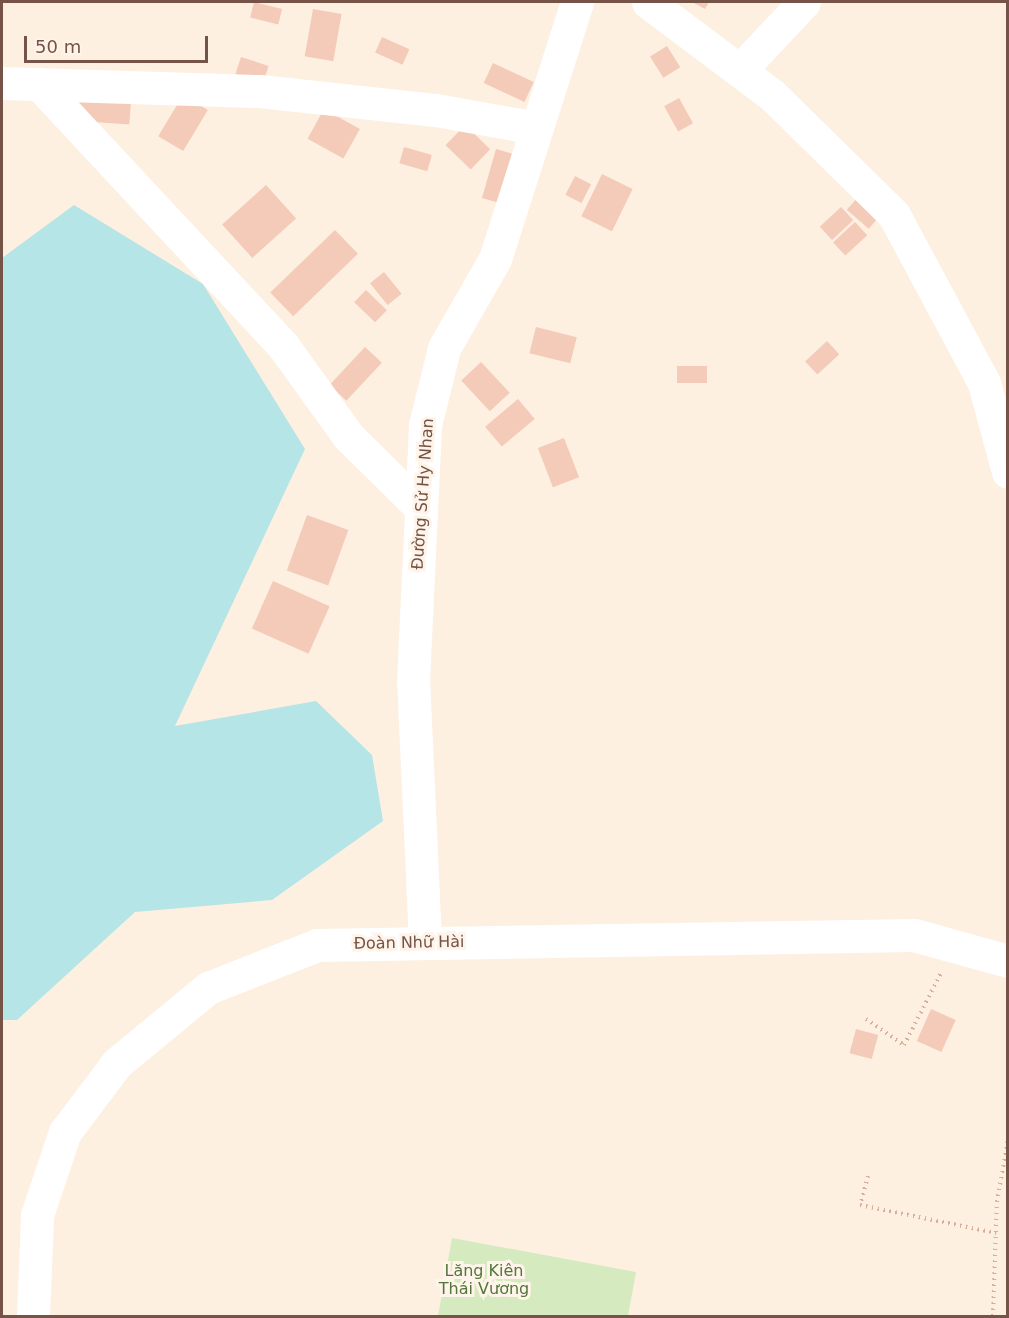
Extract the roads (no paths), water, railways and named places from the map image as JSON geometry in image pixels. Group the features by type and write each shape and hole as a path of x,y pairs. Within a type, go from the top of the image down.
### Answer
{"street":[{"name":"Đường Sử Hy Nhan","path":"425,942 413,681 425,425 444,348 495,259 577,2"},
{"path":"648,2 740,70 894,215 996,374 1008,472"},
{"path":"740,70 804,2"},
{"path":"2,84 260,91 436,110 536,128"},
{"path":"39,84 284,346 349,437 421,508"},
{"name":"Đoàn Nhữ Hài","path":"33,1317 37,1215 65,1132 117,1063 208,988 317,945 915,936 1008,961"}],"water":[{"path":"74,205 203,284 305,449 175,726 316,701 372,755 383,821 272,900 135,912 17,1020 2,1020 2,258"}],"park label":[{"name":"Lăng Kiên Thái Vương","path":"484,1280"}]}
